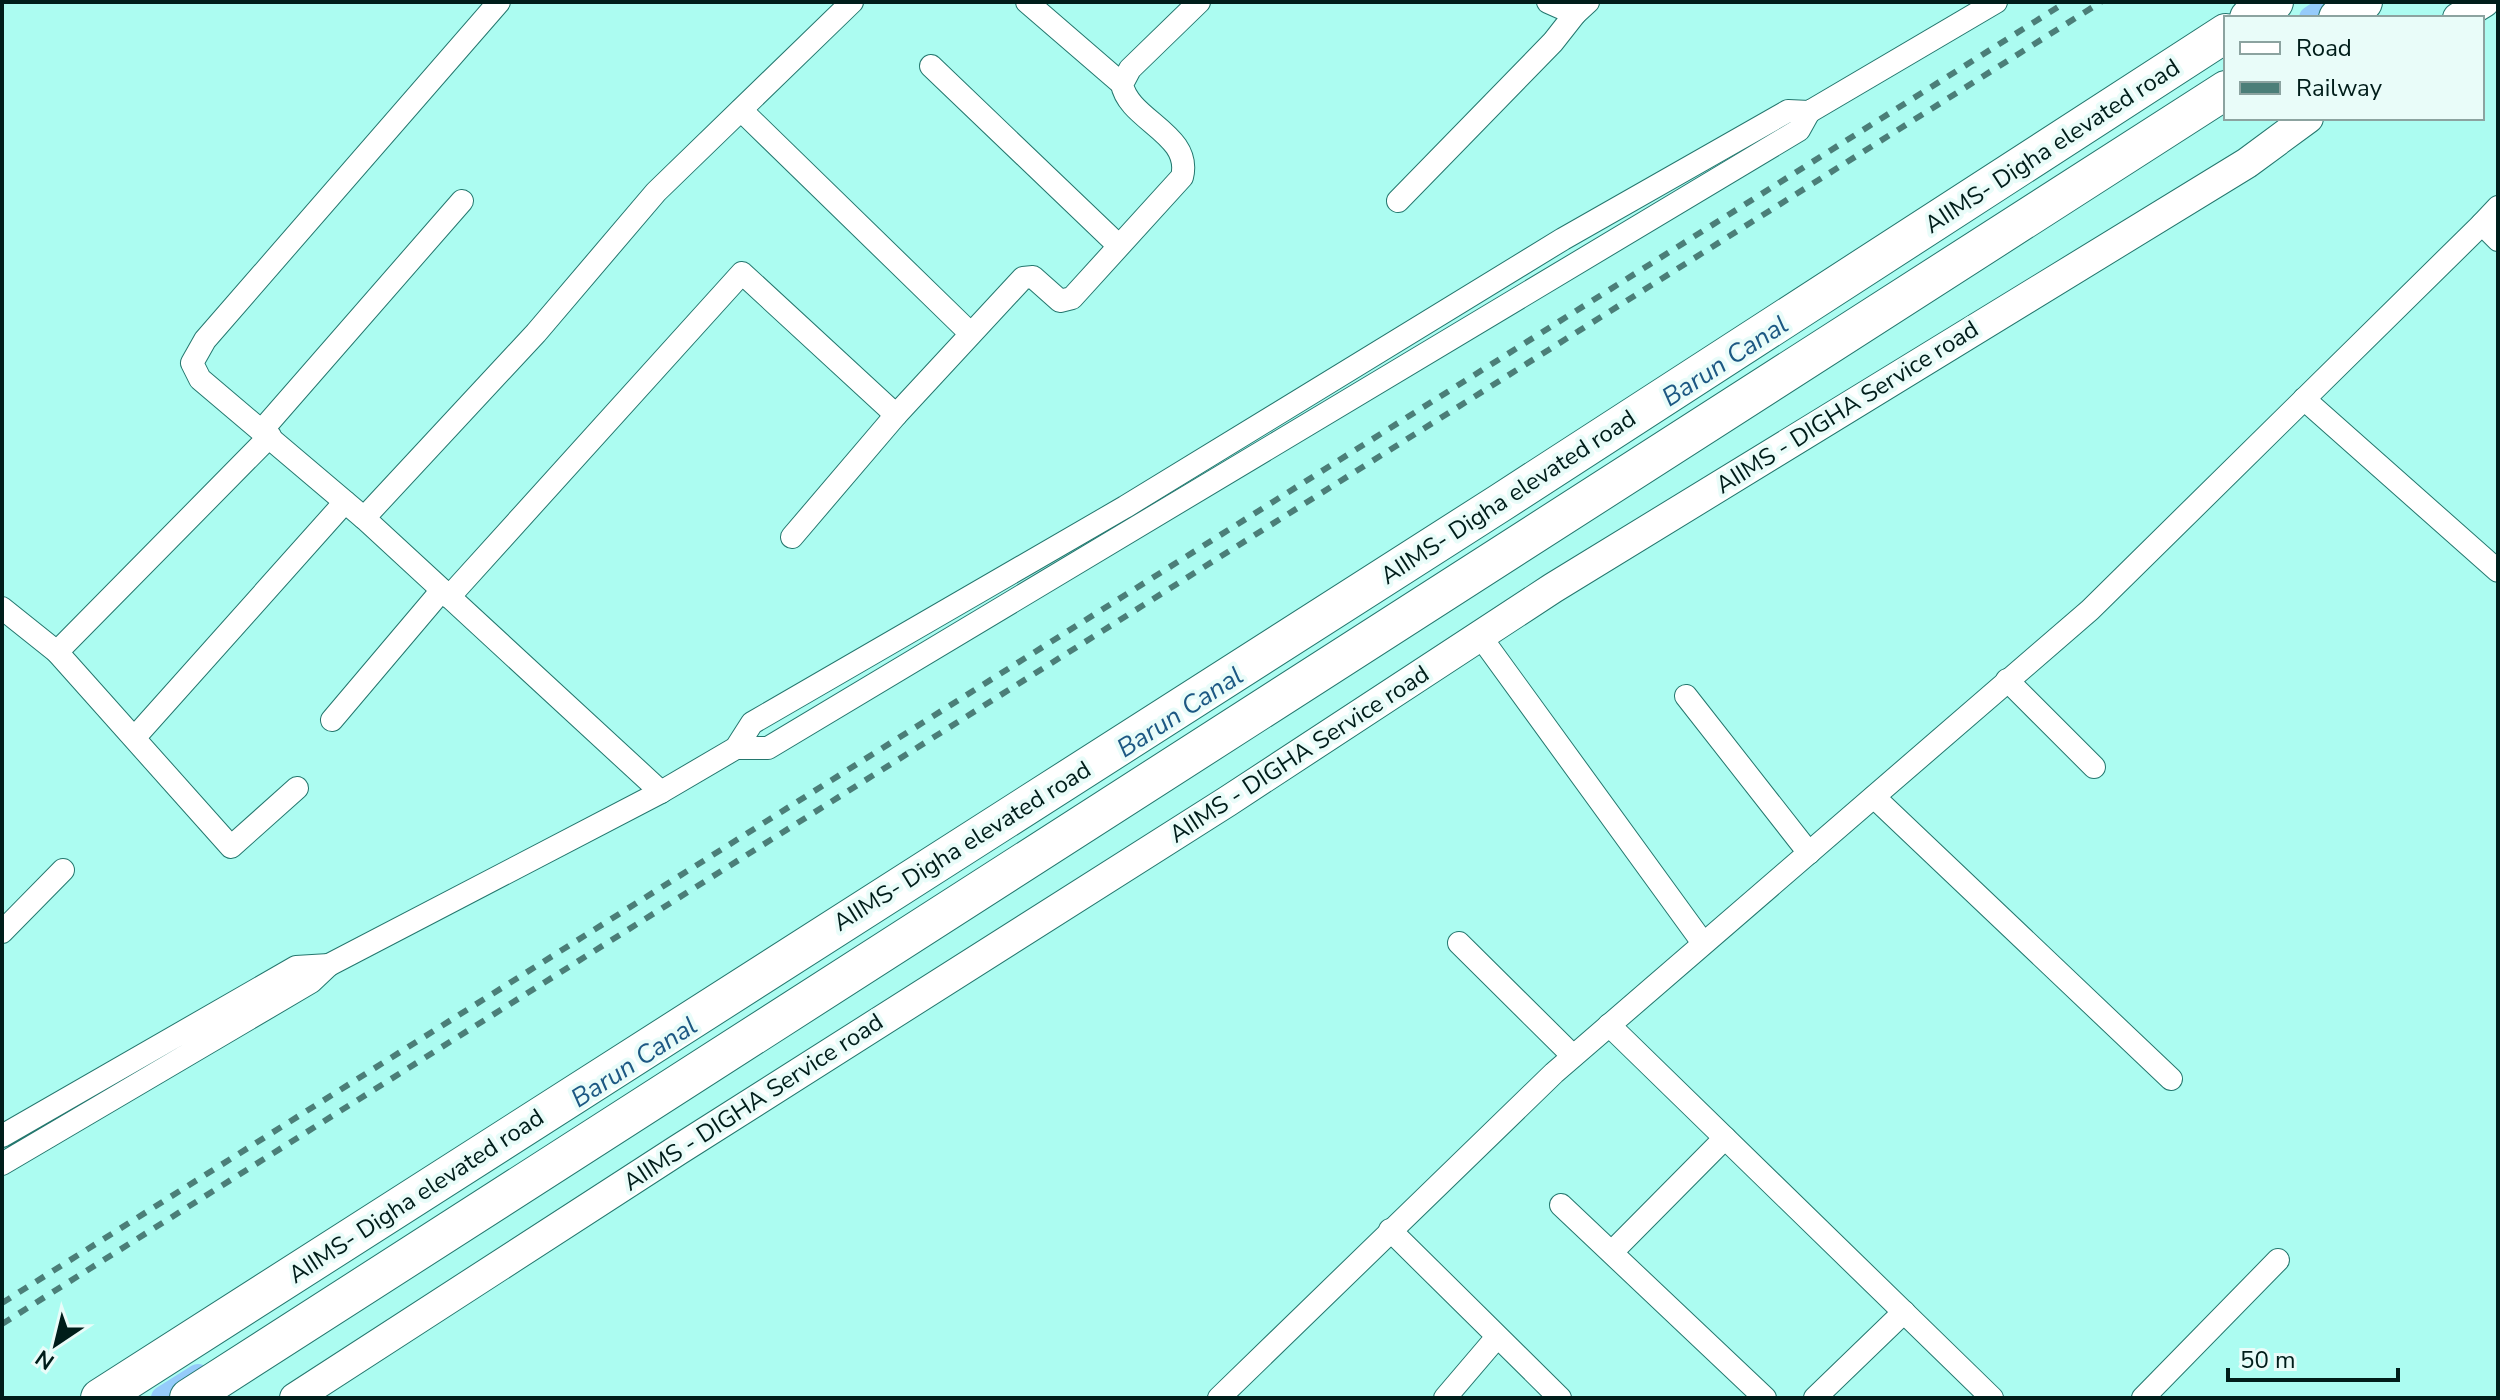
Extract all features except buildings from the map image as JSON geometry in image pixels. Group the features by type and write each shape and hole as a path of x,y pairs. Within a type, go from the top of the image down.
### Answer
{"highway":[{"path":"2252,16 2274,2"},
{"path":"2341,16 2363,2"},
{"name":"AIIMS- Digha elevated road","path":"100,1398 1500,503 2224,34"},
{"name":"AIIMS- Digha elevated road","path":"189,1398 2224,91"}],"main road":[{"path":"2461,16 2484,2"},
{"name":"AIIMS - DIGHA Service road","path":"295,1398 1228,801 1480,636 2247,163 2305,120"}],"street":[{"path":"499,2 194,356 194,371 364,518 661,792"},
{"path":"364,518 536,333 656,192 852,2"},
{"path":"792,537 969,332 1028,276 1060,301 1068,302 1175,187 1185,166 1177,147 1129,98 1122,84 1027,2"},
{"path":"1122,84 1130,69 1199,2"},
{"path":"1398,201 1553,42 1581,8 1548,2"},
{"path":"2,1164 311,982 329,965 661,792 736,748 768,748 1799,130 1809,112 1996,2"},
{"path":"931,66 1118,245"},
{"path":"741,110 969,332"},
{"path":"57,652 267,433 462,201"},
{"path":"1219,1398 1573,1056 2090,610 2304,399 2490,232 2498,207"},
{"path":"332,720 742,273 896,415"},
{"path":"2304,399 2498,571"},
{"path":"136,736 345,502"},
{"path":"2,608 57,652 136,736 231,847 297,788"},
{"path":"1480,636 1703,943"},
{"path":"2007,680 2094,767"},
{"path":"1686,696 1809,853"},
{"path":"1874,797 2171,1079"},
{"path":"2,932 63,870"},
{"path":"1459,943 1573,1056"},
{"path":"27,1149 6,1128 296,967 329,965"},
{"path":"1609,1025 1988,1397"},
{"path":"1612,1252 1725,1138"},
{"path":"1561,1205 1765,1398"},
{"path":"1390,1230 1560,1398"},
{"path":"2143,1398 2278,1260"},
{"path":"1815,1398 1904,1312"},
{"path":"1445,1398 1497,1337"}],"waterway":[{"name":"Barun Canal","path":"2314,16 2335,2"},
{"name":"Barun Canal","path":"163,1398 198,1376"}],"railway":[{"path":"2,1303 2066,2"},
{"path":"2,1324 2101,2"}]}
